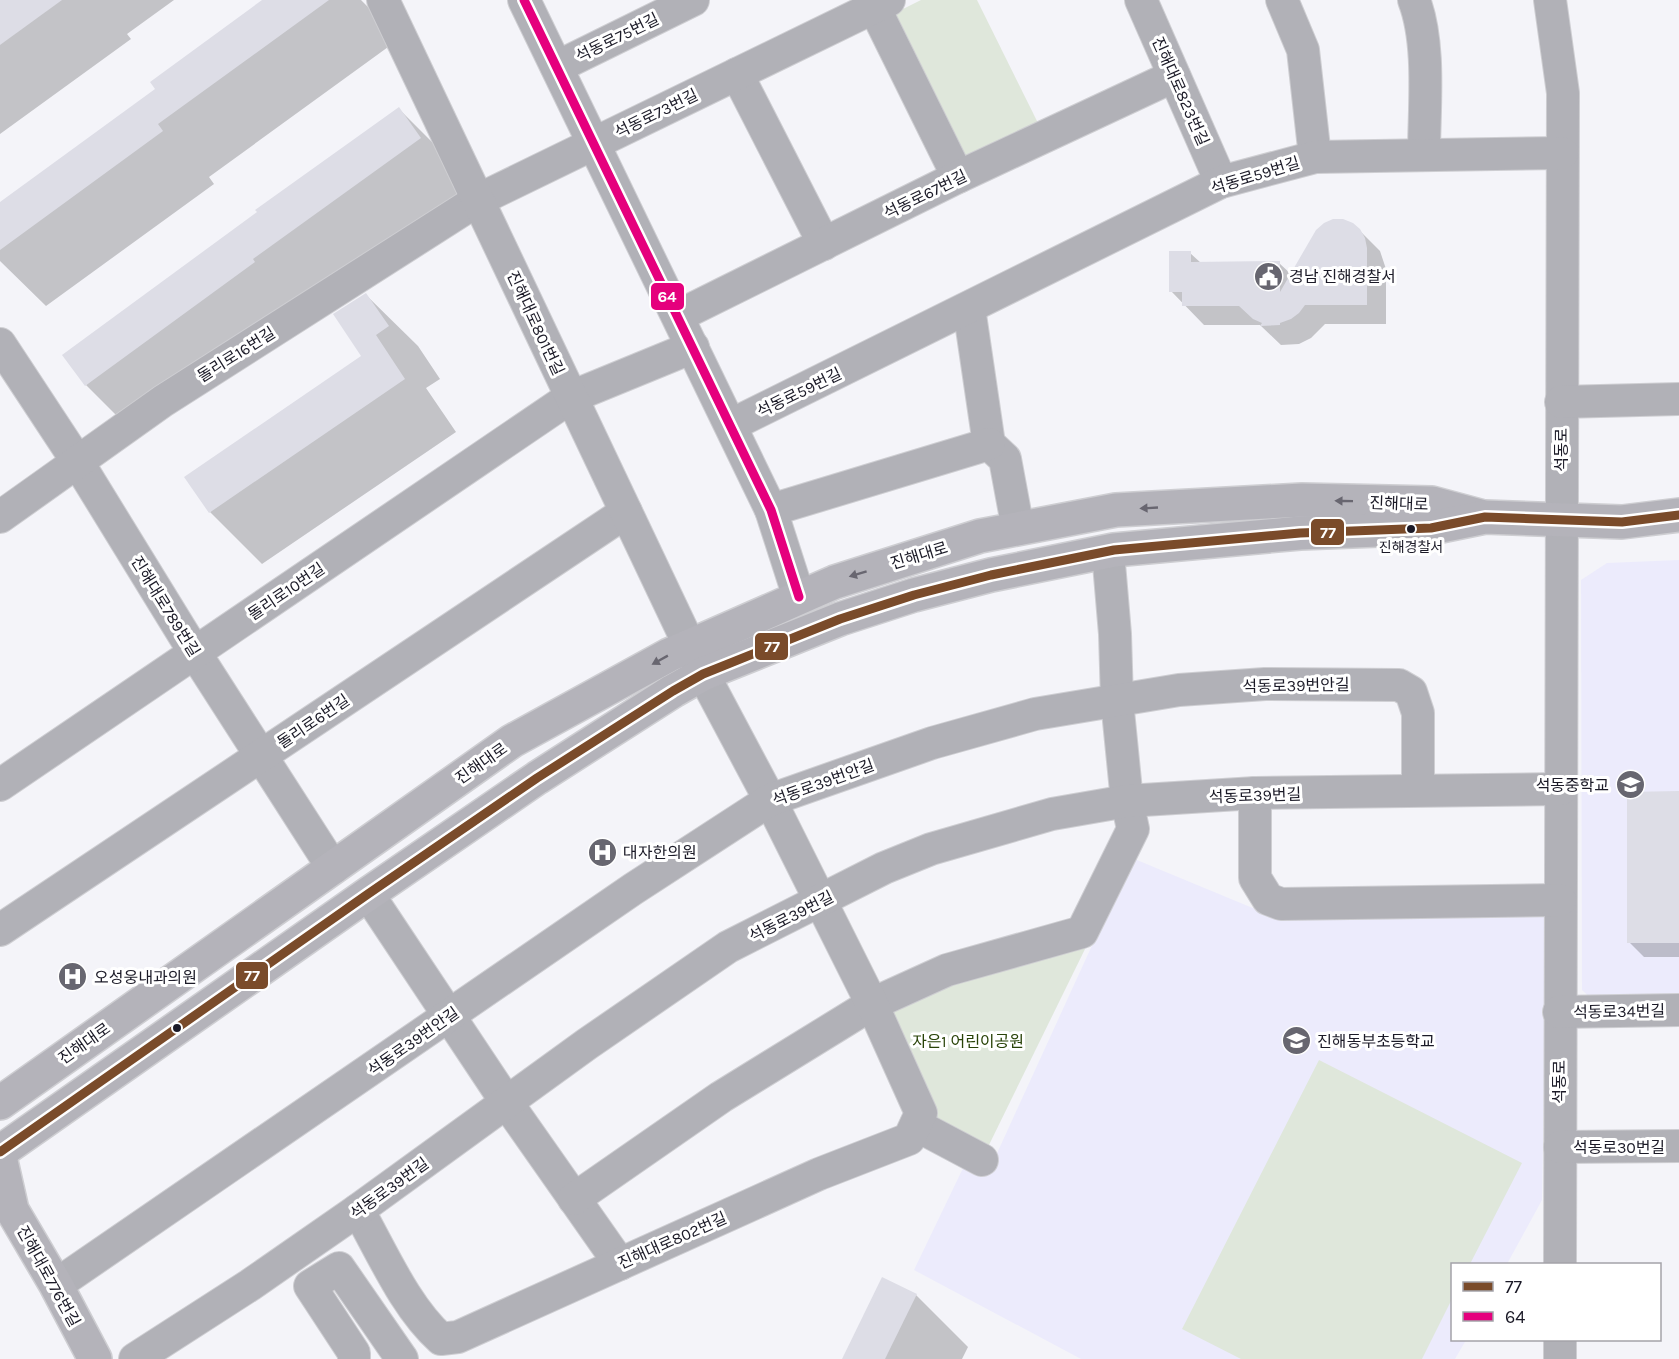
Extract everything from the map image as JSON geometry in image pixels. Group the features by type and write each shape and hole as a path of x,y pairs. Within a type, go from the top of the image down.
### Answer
{"main road":[{"name":"진해대로","path":"0,1154 368,894 537,778 696,660 799,597 835,582 980,536 1116,510 1302,500 1432,503 1485,517"},
{"path":"1485,517 1622,522 1679,515"},
{"name":"진해대로","path":"0,1102 512,741 669,655 696,660 840,619 914,595 1010,571 1108,552 1300,533 1431,528 1485,517"},
{"path":"1622,522 1671,536 1679,536"},
{"name":"진해대로776번길","path":"0,1154 12,1210 56,1285 95,1359"}],"street":[{"name":"진해대로801번길","path":"383,0 696,660"},
{"path":"524,0 771,510 799,597"},
{"name":"진해대로823번길","path":"1141,0 1221,182"},
{"name":"석동로59번길","path":"1282,0 1304,50 1316,157"},
{"path":"1414,0 1418,9 1425,62 1424,155"},
{"name":"석동로","path":"1550,0 1563,93 1560,1263"},
{"name":"석동로75번길","path":"557,67 681,3"},
{"name":"석동로73번길","path":"478,200 881,4 958,177"},
{"path":"737,74 824,244"},
{"name":"석동로67번길","path":"678,316 958,177 1174,76"},
{"name":"석동로59번길","path":"731,425 1221,182 1316,157 1562,153"},
{"name":"돌리로16번길","path":"0,517 163,401 478,200"},
{"path":"969,308 989,444 1005,459 1018,529"},
{"name":"진해대로789번길","path":"0,344 77,461 195,652 333,868"},
{"name":"돌리로10번길","path":"0,785 571,397 693,346"},
{"path":"1561,402 1679,399"},
{"path":"771,510 989,444"},
{"name":"돌리로6번길","path":"0,930 626,512"},
{"path":"574,1199 721,1097 872,1004 947,970 1082,932 1133,829 1127,801 1117,701 1115,634 1108,552"},
{"path":"696,660 770,800 872,1004 921,1113 916,1125 982,1160"},
{"name":"석동로39번안길","path":"56,1285 633,889 770,800 932,743 1035,714 1179,690 1265,684 1399,685 1411,692 1419,713 1418,790"},
{"name":"석동로39번길","path":"135,1359 250,1285 358,1210 587,1044 728,947 884,868 932,849 1052,814 1127,801 1255,793 1561,789"},
{"path":"1255,793 1255,878 1268,899 1281,904 1560,900"},
{"path":"368,894 507,1103 620,1264"},
{"name":"석동로34번길","path":"1559,1012 1679,1010"},
{"name":"진해대로802번길","path":"358,1210 402,1289 427,1326 441,1339 458,1337 819,1174 909,1139 916,1125"},
{"name":"석동로30번길","path":"1560,1147 1679,1146"},
{"path":"354,1359 354,1353 310,1286 339,1268 402,1359"},
{"path":"1560,1341 1560,1359"}],"shaded area":[{"name":"석동중학교","path":"1679,560 1679,999 1593,1000 1582,990 1581,580 1607,563"},
{"name":"진해동부초등학교","path":"1132,858 1277,918 1547,914 1542,1200 1508,1263 1451,1263 1451,1341 1465,1341 1455,1359 1081,1359 914,1270 965,1164 988,1173"}],"green space":[{"path":"921,0 977,0 1039,125 968,160 956,155 892,26 895,13"},
{"name":"자은1 어린이공원","path":"1087,945 987,1149 932,1122 883,1007 950,978"},
{"path":"1319,1060 1522,1163 1471,1263 1451,1263 1451,1301 1422,1359 1241,1359 1182,1329"}],"building":[{"path":"0,0 62,0 0,45"},
{"path":"262,0 329,0 158,124 163,131 0,250 0,202 155,89 150,82"},
{"path":"399,107 421,138 253,259 255,262 85,386 62,355 257,212 255,210"},
{"name":"경남 진해경찰서","path":"1333,219 1343,219 1353,223 1365,238 1367,305 1305,305 1299,313 1280,325 1260,326 1262,323 1253,319 1239,306 1182,306 1182,292 1169,292 1169,251 1191,251 1191,262 1280,261 1280,292 1316,230"},
{"path":"366,293 389,326 376,335 405,379 209,513 184,477 361,356 333,314"},
{"path":"1679,791 1679,943 1627,943 1627,792"},
{"path":"882,1277 917,1294 885,1359 842,1359"}],"transit line":[{"name":"64","path":"524,0 771,510 799,597"},
{"name":"77","path":"0,1152 537,778 673,691 703,674 840,619 914,595 991,575 1114,550 1300,533 1431,528 1485,517 1622,522 1679,515"}],"place":[{"name":"경남 진해경찰서","path":"1268,276"},
{"name":"진해경찰서","path":"1411,529"},
{"name":"석동중학교","path":"1630,785"},
{"name":"대자한의원","path":"602,852"},
{"name":"오성웅내과의원","path":"73,977"},
{"name":"진해동부초등학교","path":"1296,1041"}]}
